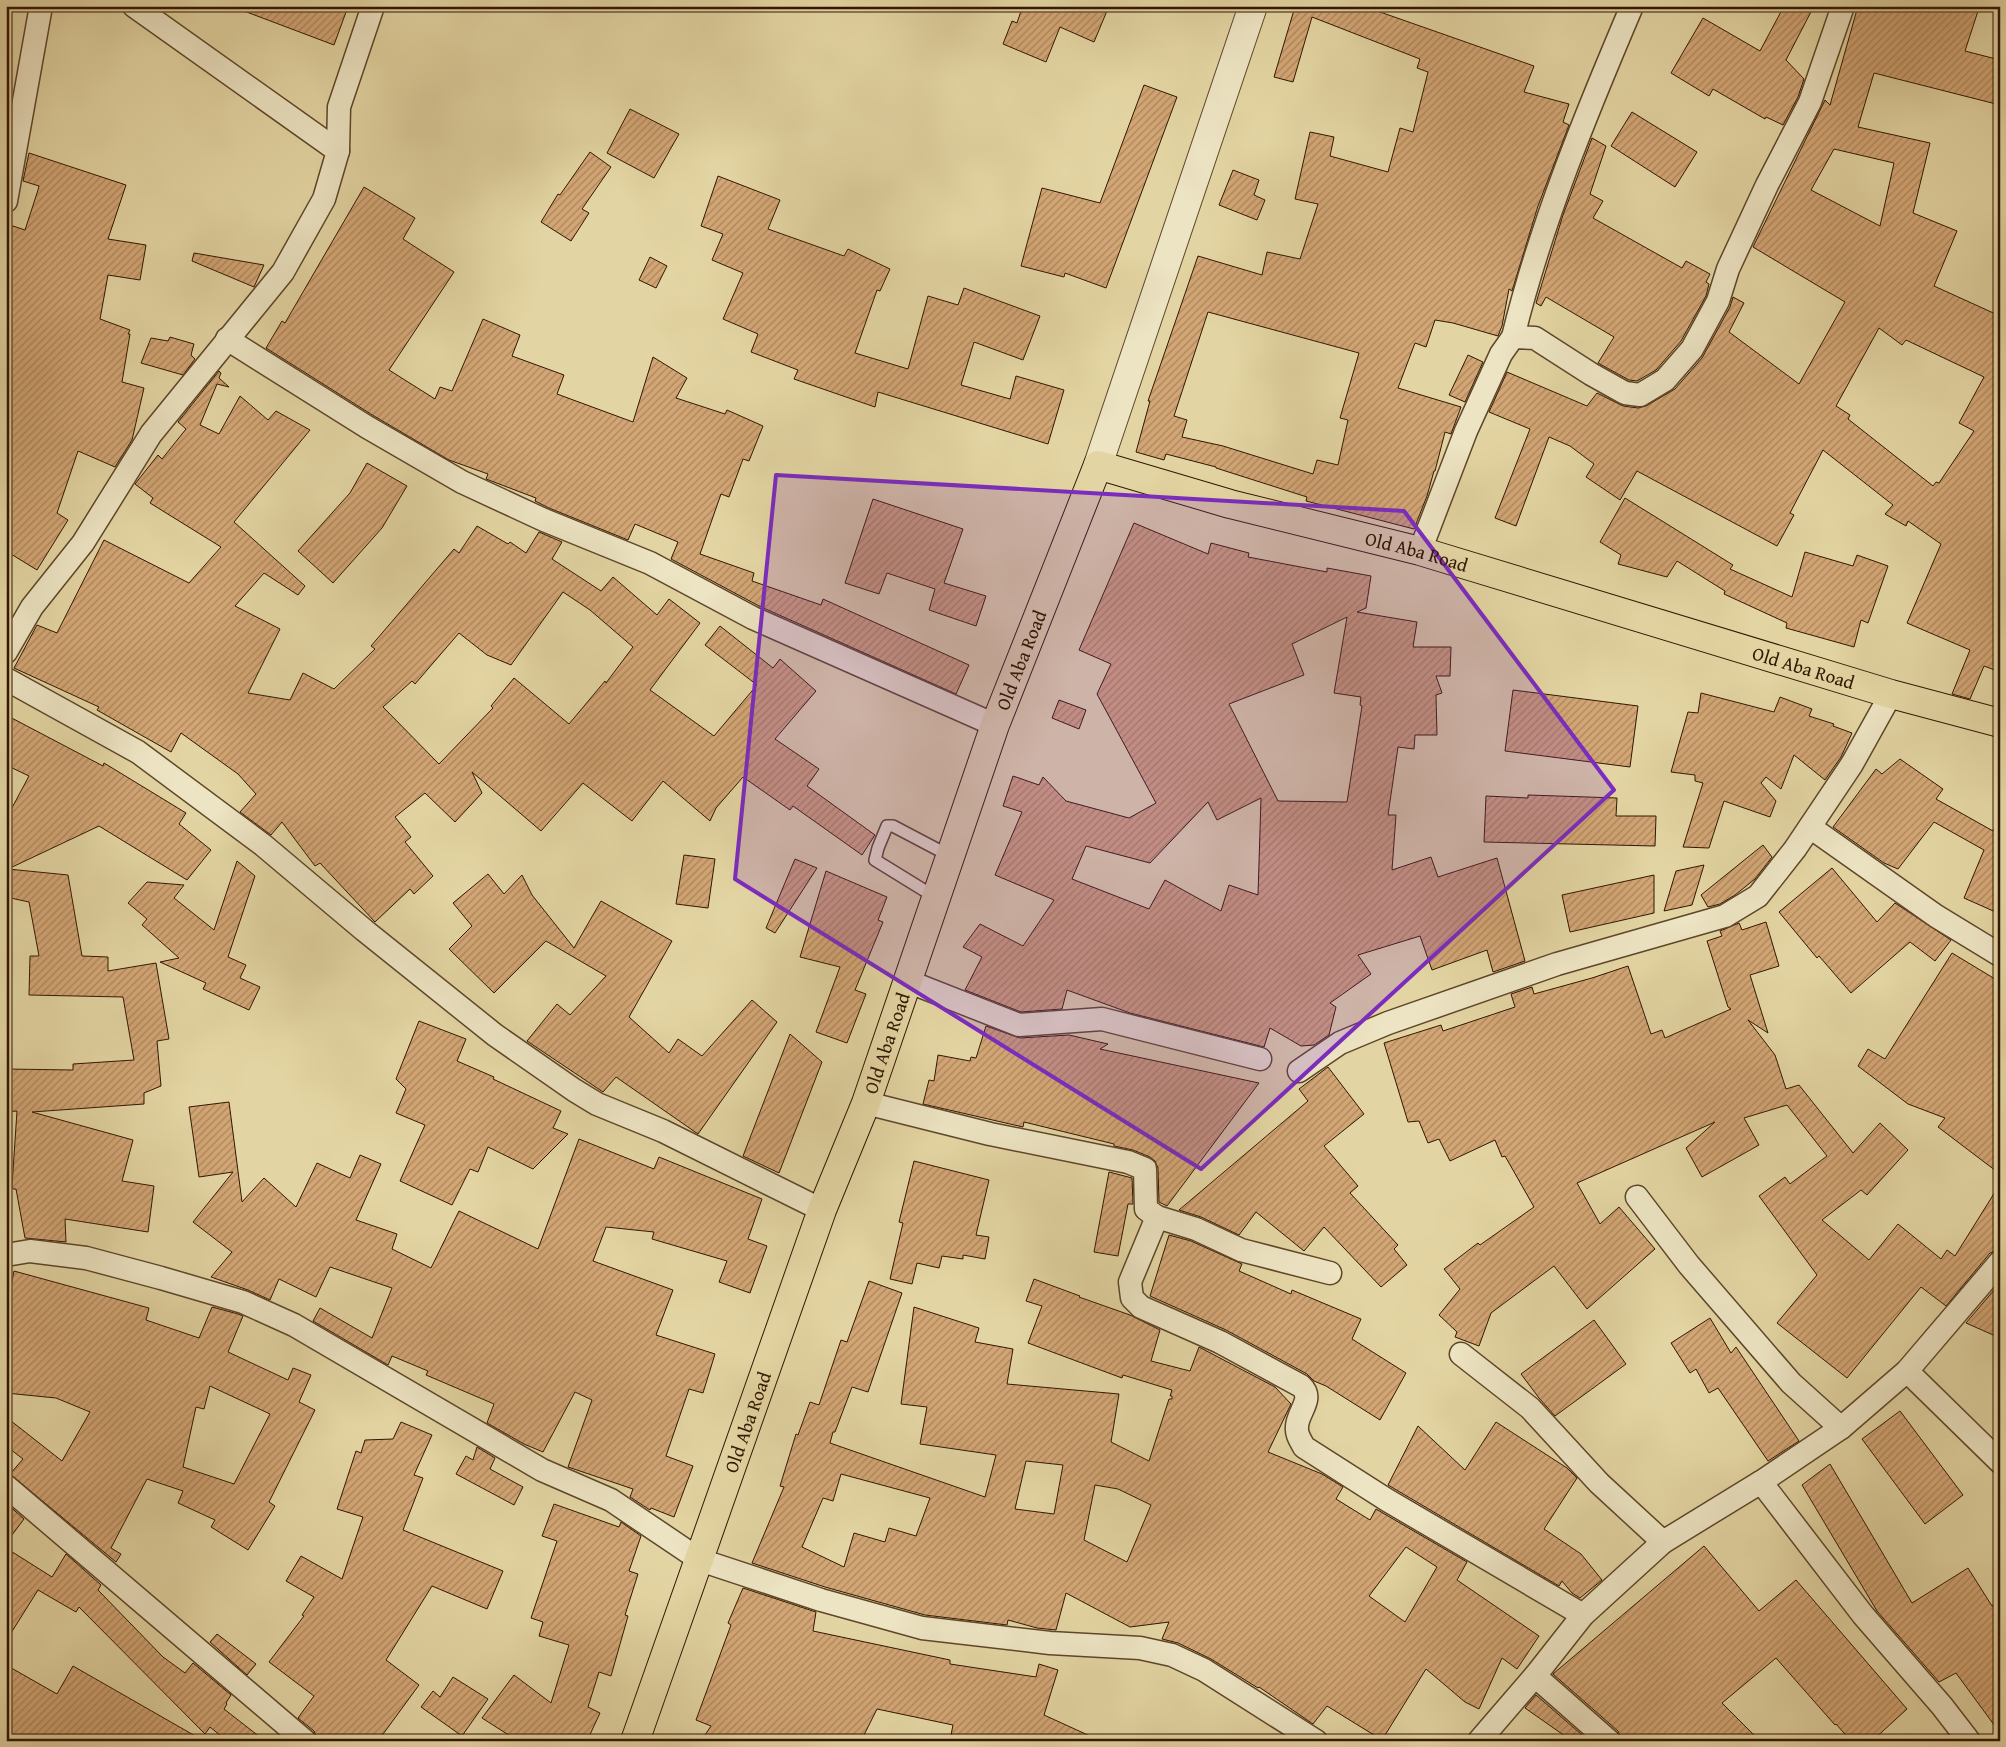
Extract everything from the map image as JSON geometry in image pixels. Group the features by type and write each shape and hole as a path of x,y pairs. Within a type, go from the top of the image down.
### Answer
{"main road":[{"name":"Old Aba Road","path":"635,1741 822,1210 866,1103 906,981 995,725 1098,465 1230,504 1420,551 1892,694 2000,723"}],"street":[{"path":"6,201 41,6"},
{"path":"134,6 338,151"},
{"path":"6,652 32,607 83,543 150,434 283,272 324,199 338,151 339,107 373,6"},
{"path":"1098,465 1253,6"},
{"path":"1420,551 1466,431 1501,354 1514,337 1526,285 1566,169 1632,6"},
{"path":"1514,337 1534,338 1625,393 1640,395 1665,380 1692,348 1718,301 1728,269 1747,227 1810,102 1843,6"},
{"path":"227,339 367,427 462,482 544,520 650,563 753,618 995,725"},
{"path":"6,679 138,752 263,845 364,930 495,1035 574,1090 597,1104 663,1131 822,1210"},
{"path":"1299,1071 1340,1042 1388,1023 1557,964 1724,916 1758,896 1810,827 1852,764 1892,694"},
{"path":"1810,827 1936,916 2000,955"},
{"path":"906,981 1020,1025 1102,1019 1260,1059"},
{"path":"866,1103 990,1134 1128,1162 1146,1169 1146,1209 1157,1217 1196,1229 1241,1250 1330,1273"},
{"path":"1637,1197 1689,1265 1791,1383 1841,1428"},
{"path":"1157,1217 1130,1282 1132,1298 1142,1307 1220,1342 1301,1386 1306,1391 1307,1396 1296,1427 1304,1447 1410,1514 1583,1615"},
{"path":"6,1255 30,1251 86,1258 244,1302 294,1325 542,1470 611,1500 700,1560 821,1600 922,1628 1050,1644 1140,1648 1172,1655 1204,1670 1316,1741"},
{"path":"1479,1741 1535,1676 1583,1615 1663,1542 1761,1482 1841,1428 1907,1371 2000,1262"},
{"path":"1462,1354 1530,1408 1599,1483 1663,1542"},
{"path":"1907,1371 2000,1462"},
{"path":"1761,1482 1863,1615 1970,1741"},
{"path":"6,1486 305,1741"},
{"path":"1535,1676 1608,1741"}],"lane":[{"path":"935,897 876,860 878,848 887,826 893,826 950,856"}],"highlighted area":[{"path":"776,475 1404,511 1614,790 1201,1169 735,879"}],"building":[{"path":"236,6 330,6 346,12 334,45 236,8"},
{"path":"1011,6 1109,6 1094,42 1060,27 1046,62 1003,44 1012,21 1017,23 1021,11"},
{"path":"1288,6 1363,6 1534,66 1524,92 1569,104 1563,122 1569,125 1538,206 1512,291 1509,289 1502,326 1498,336 1453,323 1435,320 1426,347 1415,343 1398,388 1461,407 1451,434 1445,432 1435,471 1414,529 1306,501 1307,497 1216,467 1166,454 1164,460 1136,452 1150,401 1148,401 1198,256 1262,275 1267,252 1300,259 1318,204 1295,199 1310,132 1334,137 1330,156 1388,172 1400,128 1413,132 1428,72 1417,68 1420,59 1312,17 1293,82 1274,77 1294,10","holes":["1208,312 1359,353 1340,418 1348,420 1338,465 1317,460 1313,474 1223,446 1182,437 1187,420 1174,416"]},
{"path":"1784,6 1814,6 1786,60 1804,79 1798,97 1783,125 1766,117 1765,119 1713,89 1709,96 1671,73 1703,18 1760,51"},
{"path":"1858,6 1963,6 1978,11 1965,51 2000,60 2000,105 1874,73 1858,127 1930,143 1913,213 1957,231 1934,286 2000,316 2000,672 1984,666 1970,699 1952,694 1970,650 1907,623 1941,544 1908,521 1906,526 1885,514 1893,505 1823,450 1790,513 1794,515 1777,546 1637,471 1620,500 1586,477 1594,464 1570,446 1549,437 1516,526 1495,518 1530,429 1489,412 1507,372 1587,406 1597,393 1623,406 1638,408 1646,406 1675,389 1702,358 1730,307 1733,297 1744,303 1729,332 1799,384 1845,302 1753,247 1825,100 1830,105","holes":["1834,149 1894,163 1880,226 1811,190","1879,328 1902,345 1906,340 1984,377 1959,423 1974,431 1939,483 1936,482 1933,486 1848,419 1850,415 1836,406"]},
{"path":"1144,85 1177,97 1106,288 1065,273 1064,277 1021,266 1042,188 1100,203"},
{"path":"630,109 679,134 654,178 607,153"},
{"path":"1632,112 1697,152 1675,187 1611,146"},
{"path":"1592,138 1606,146 1590,194 1603,201 1593,218 1682,268 1686,261 1710,274 1706,282 1709,284 1706,296 1681,341 1656,370 1637,381 1629,380 1598,363 1614,337 1546,297 1541,306 1536,303 1563,215"},
{"path":"590,152 611,167 582,209 589,213 571,241 541,222 558,194 560,195"},
{"path":"29,153 126,185 108,239 146,245 140,280 108,275 100,319 130,330 122,382 144,388 132,440 115,467 78,451 57,513 68,520 37,570 6,551 6,236 10,225 25,230 38,190 39,186 23,181"},
{"path":"1233,170 1259,180 1254,195 1265,200 1257,220 1219,205"},
{"path":"718,176 780,200 768,229 844,256 848,249 890,269 880,291 877,290 855,353 908,369 928,296 958,305 964,288 1040,316 1023,360 974,342 961,385 1010,399 1016,376 1064,390 1048,444 878,392 875,407 794,379 798,370 751,352 758,334 723,319 743,273 712,260 723,234 701,226"},
{"path":"364,187 415,218 403,239 454,272 389,370 435,399 440,387 452,391 483,319 520,335 512,356 564,375 557,394 633,422 653,357 687,378 676,398 725,414 727,410 763,426 749,461 743,459 729,497 721,494 700,554 754,573 752,581 821,605 823,599 969,665 956,694 759,606 671,559 678,542 635,524 628,540 549,508 535,501 536,498 486,479 488,474 449,460 374,416 266,348 282,321 285,323"},
{"path":"194,253 264,265 254,287 192,261"},
{"path":"650,257 667,266 656,288 639,280"},
{"path":"170,337 194,344 191,355 195,359 183,375 141,363 151,338 168,341"},
{"path":"1468,355 1483,362 1465,402 1449,395"},
{"path":"219,371 221,373 219,378 229,387 217,384 200,425 219,434 240,396 268,420 276,411 310,430 234,522 305,586 298,595 264,573 235,606 280,629 248,693 290,700 303,673 334,689 375,649 371,646 454,549 459,553 477,526 508,544 510,542 526,553 539,532 562,542 552,559 601,591 613,577 657,615 669,599 700,623 650,690 714,736 757,685 705,645 720,626 773,668 780,659 816,691 775,739 819,769 807,786 875,835 862,855 793,806 790,810 743,777 716,808 710,821 663,781 632,821 583,783 541,831 472,772 482,793 455,822 425,793 395,817 411,837 405,842 433,876 414,894 410,889 375,922 320,863 315,866 282,822 271,835 240,812 256,794 238,774 181,733 171,752 97,710 99,707 14,668 37,625 57,633 104,540 189,583 221,547 150,503 153,498 135,484 158,455 162,459 186,429 178,422","holes":["563,592 590,610 633,647 606,683 605,681 569,724 514,678 491,706 493,708 439,764 383,707 412,681 415,684 459,633 487,655 511,665"]},
{"path":"367,463 407,486 382,528 333,583 298,551 350,493"},
{"path":"1625,498 1733,565 1730,569 1792,597 1805,552 1853,566 1857,555 1888,566 1868,623 1861,620 1854,647 1786,628 1787,623 1724,594 1725,591 1677,561 1667,577 1618,564 1621,555 1600,542"},
{"path":"873,499 963,529 944,583 986,596 976,626 929,610 935,589 887,573 879,594 845,583"},
{"path":"1134,523 1208,554 1211,543 1249,553 1248,557 1327,572 1327,568 1371,576 1366,608 1357,612 1417,622 1413,647 1451,647 1450,676 1436,676 1442,693 1436,695 1437,735 1415,735 1414,749 1398,747 1388,815 1396,815 1392,870 1431,857 1438,877 1497,858 1525,961 1493,972 1487,950 1432,970 1420,936 1358,955 1371,974 1330,1003 1336,1007 1329,1035 1314,1045 1301,1046 1270,1028 1264,1047 1130,1013 1067,990 1062,1009 1021,1012 965,990 982,957 963,947 980,924 1023,946 1054,900 995,875 1022,812 1003,806 1013,776 1039,785 1043,777 1066,801 1129,818 1156,803 1097,694 1111,664 1079,650","holes":["1347,617 1334,693 1361,697 1360,705 1362,706 1347,802 1278,801 1229,704 1304,675 1292,644","1261,798 1258,895 1229,885 1221,911 1165,880 1149,909 1072,879 1086,846 1150,863 1208,802 1217,820"]},
{"path":"1513,690 1638,706 1630,767 1505,751"},
{"path":"1701,693 1774,712 1780,697 1812,709 1809,716 1834,724 1833,726 1852,733 1841,757 1825,780 1794,755 1781,789 1766,777 1761,783 1776,801 1770,817 1724,801 1709,848 1683,847 1703,783 1695,781 1695,775 1671,772 1688,712 1698,713"},
{"path":"1059,700 1086,710 1079,729 1052,718"},
{"path":"6,715 103,766 104,763 186,813 179,824 211,850 187,880 99,826 8,869 68,875 82,956 108,957 108,971 156,963 169,1039 157,1041 161,1086 144,1093 144,1104 32,1112 133,1140 122,1181 154,1186 148,1232 65,1219 66,1242 25,1238 16,1189 13,1189 12,1186 17,1111 6,1112 6,1069 73,1070 73,1064 134,1060 123,997 29,995 30,956 39,956 29,902 6,897 6,819 29,776 6,765"},
{"path":"1900,759 1943,789 1936,799 1993,831 2000,815 2000,914 1964,898 1984,850 1934,822 1898,869 1884,863 1833,827 1876,769 1882,774"},
{"path":"1528,795 1617,798 1616,816 1656,816 1655,846 1484,842 1486,796 1528,798"},
{"path":"1763,845 1772,857 1755,879 1720,904 1708,907 1701,895"},
{"path":"684,855 715,859 708,908 676,904"},
{"path":"795,859 817,868 775,933 766,928"},
{"path":"237,861 255,876 228,957 246,965 240,978 260,987 249,1010 203,989 206,983 160,962 179,958 142,925 147,919 128,903 147,882 184,885 174,898 214,930"},
{"path":"1704,865 1692,905 1664,911 1676,871"},
{"path":"1832,868 1877,922 1895,903 1951,940 1935,961 1910,942 1851,993 1819,956 1817,958 1779,912"},
{"path":"826,871 887,897 878,920 883,922 855,990 866,994 847,1043 816,1032 840,967 800,957"},
{"path":"488,874 504,894 522,875 532,895 574,948 601,901 672,941 629,1017 669,1053 678,1039 702,1056 752,1000 777,1022 698,1134 616,1077 603,1092 527,1041 557,1004 570,1015 606,976 546,941 494,993 449,949 472,926 453,903"},
{"path":"1654,875 1654,913 1570,932 1562,895"},
{"path":"1766,922 1779,966 1750,975 1768,1033 1748,1020 1775,1055 1786,1089 1799,1085 1853,1153 1880,1123 1908,1150 1867,1195 1861,1190 1822,1220 1869,1260 1898,1224 1941,1259 1947,1250 1955,1256 2000,1184 2000,1249 1990,1253 1946,1306 1921,1287 1847,1378 1777,1323 1817,1275 1759,1196 1785,1177 1790,1184 1827,1156 1787,1105 1744,1118 1759,1145 1702,1177 1686,1148 1715,1122 1577,1183 1600,1224 1619,1207 1655,1249 1587,1309 1554,1266 1491,1313 1479,1346 1455,1337 1457,1332 1439,1315 1460,1289 1444,1269 1478,1243 1480,1245 1534,1207 1505,1156 1502,1157 1495,1140 1450,1161 1439,1139 1428,1143 1419,1121 1408,1122 1384,1043 1441,1025 1443,1031 1515,1007 1511,994 1532,987 1534,994 1628,966 1651,1034 1662,1030 1665,1038 1731,1009 1728,1007 1707,941 1722,936 1720,931 1739,923 1742,930"},
{"path":"1952,953 2000,982 2000,1174 1938,1127 1945,1118 1908,1104 1858,1066 1868,1049 1885,1059"},
{"path":"419,1021 466,1039 457,1061 494,1077 493,1079 561,1111 553,1128 568,1134 533,1169 488,1147 478,1172 470,1169 452,1205 400,1181 425,1125 396,1113 406,1089 396,1079"},
{"path":"986,1026 1020,1038 1069,1035 1108,1044 1100,1049 1259,1083 1167,1206 1159,1202 1158,1168 1155,1161 1150,1157 1133,1150 1114,1146 1114,1144 1024,1122 1023,1127 923,1104 929,1080 934,1081 938,1055 970,1061 971,1057 976,1058"},
{"path":"790,1034 822,1062 779,1173 743,1156"},
{"path":"1328,1067 1364,1114 1324,1146 1358,1186 1350,1193 1398,1245 1394,1249 1407,1265 1381,1287 1324,1227 1304,1251 1256,1212 1239,1235 1201,1217 1179,1210 1308,1101 1299,1089"},
{"path":"229,1102 242,1202 264,1178 296,1207 317,1163 350,1178 360,1155 381,1164 356,1220 397,1234 392,1249 431,1268 459,1211 538,1249 579,1139 654,1169 659,1157 762,1199 748,1239 767,1246 750,1293 719,1282 727,1261 652,1239 654,1232 606,1227 593,1261 673,1290 656,1335 715,1354 703,1393 689,1389 666,1456 693,1466 674,1517 651,1508 650,1510 630,1497 633,1489 568,1467 592,1400 575,1392 543,1452 524,1444 487,1423 494,1404 426,1375 428,1371 392,1356 388,1365 313,1321 320,1308 372,1338 392,1288 330,1267 316,1297 279,1279 270,1300 211,1277 232,1252 193,1222 233,1172 199,1177 189,1107"},
{"path":"914,1161 989,1180 976,1235 989,1237 985,1259 963,1255 963,1259 942,1256 939,1268 917,1263 912,1284 890,1279 903,1223 899,1222"},
{"path":"1109,1172 1132,1178 1133,1204 1128,1204 1118,1256 1094,1252"},
{"path":"1169,1235 1191,1241 1242,1264 1239,1271 1291,1294 1292,1290 1361,1319 1352,1339 1406,1373 1380,1420 1326,1386 1314,1381 1307,1374 1226,1330 1150,1296"},
{"path":"14,1271 149,1308 146,1320 199,1338 212,1307 243,1316 228,1352 288,1380 293,1368 311,1375 299,1402 315,1410 269,1502 275,1506 248,1550 211,1527 215,1520 178,1503 183,1491 147,1479 111,1548 121,1554 116,1562 10,1474 23,1459 6,1446 6,1417 62,1461 90,1412 56,1398 6,1393 6,1296 9,1296","holes":["210,1386 270,1414 234,1484 183,1467 196,1407 204,1409"]},
{"path":"1034,1279 1130,1315 1160,1330 1151,1361 1190,1371 1199,1347 1275,1387 1291,1404 1268,1452 1322,1474 1343,1487 1336,1499 1370,1520 1376,1509 1467,1562 1457,1580 1539,1636 1517,1669 1502,1658 1479,1709 1465,1702 1426,1669 1382,1740 1327,1706 1313,1724 1259,1687 1211,1659 1178,1643 1162,1639 1169,1622 1130,1627 1066,1593 1056,1630 1037,1628 1008,1620 1007,1625 925,1615 825,1587 752,1563 784,1487 780,1486 796,1434 798,1435 810,1402 819,1405 841,1340 847,1342 869,1281 902,1293 868,1392 852,1387 830,1443 985,1497 996,1455 920,1444 927,1407 901,1404 914,1307 979,1328 975,1342 1013,1349 1007,1384 1119,1394 1111,1442 1149,1461 1169,1399 1172,1399 1172,1396 1170,1396 1172,1390 1123,1375 1122,1378 1028,1343 1042,1306 1026,1301","holes":["1026,1461 1063,1465 1054,1514 1015,1509","841,1474 930,1498 916,1536 889,1528 885,1542 854,1533 844,1567 802,1547 823,1498 833,1501","1095,1485 1118,1489 1151,1505 1127,1562 1084,1540","1406,1547 1437,1567 1405,1622 1369,1596"]},
{"path":"2000,1283 2000,1338 1966,1323"},
{"path":"1710,1318 1731,1353 1736,1347 1799,1441 1768,1461 1718,1388 1709,1393 1696,1369 1690,1373 1671,1343"},
{"path":"1594,1320 1626,1364 1555,1416 1521,1374"},
{"path":"1900,1411 1963,1495 1925,1524 1862,1439"},
{"path":"401,1422 432,1435 414,1475 423,1478 403,1530 503,1571 487,1609 432,1586 386,1660 419,1685 378,1741 318,1741 314,1731 298,1718 314,1696 269,1662 304,1616 302,1615 314,1597 286,1581 301,1556 342,1579 363,1517 337,1509 356,1451 361,1453 365,1440 393,1439"},
{"path":"1496,1422 1567,1468 1577,1478 1544,1529 1581,1554 1602,1580 1580,1598 1572,1593 1562,1581 1559,1586 1388,1485 1418,1426 1465,1470"},
{"path":"477,1447 495,1458 490,1469 523,1487 514,1505 456,1474 466,1456 473,1460"},
{"path":"1830,1464 1912,1603 1968,1568 1992,1606 2000,1601 2000,1733 1956,1673 1939,1682 1877,1611 1802,1485"},
{"path":"6,1503 24,1519 6,1543"},
{"path":"554,1504 619,1527 621,1522 641,1536 629,1571 638,1574 625,1615 628,1616 611,1676 599,1672 588,1707 600,1713 587,1741 518,1741 482,1718 514,1675 551,1703 569,1645 539,1636 543,1622 531,1618 557,1541 542,1536"},
{"path":"1704,1546 1759,1611 1796,1580 1907,1709 1872,1741 1851,1741 1776,1658 1722,1703 1760,1741 1622,1741 1618,1731 1553,1674"},
{"path":"6,1548 52,1577 66,1554 101,1585 98,1590 163,1657 185,1673 193,1663 231,1695 224,1709 265,1741 227,1741 210,1727 205,1734 79,1607 76,1612 38,1590 6,1641"},
{"path":"743,1588 816,1612 813,1631 950,1660 950,1664 1036,1677 1039,1664 1058,1670 1044,1715 1101,1741 987,1741 951,1735 953,1725 877,1709 861,1741 701,1741 711,1726 696,1720 731,1625 728,1623"},
{"path":"217,1634 256,1664 247,1675 210,1642"},
{"path":"6,1665 57,1694 73,1666 204,1741 6,1741"},
{"path":"453,1677 488,1699 462,1736 421,1707 433,1691 440,1697"},
{"path":"1536,1695 1589,1741 1572,1741 1525,1708"}]}
